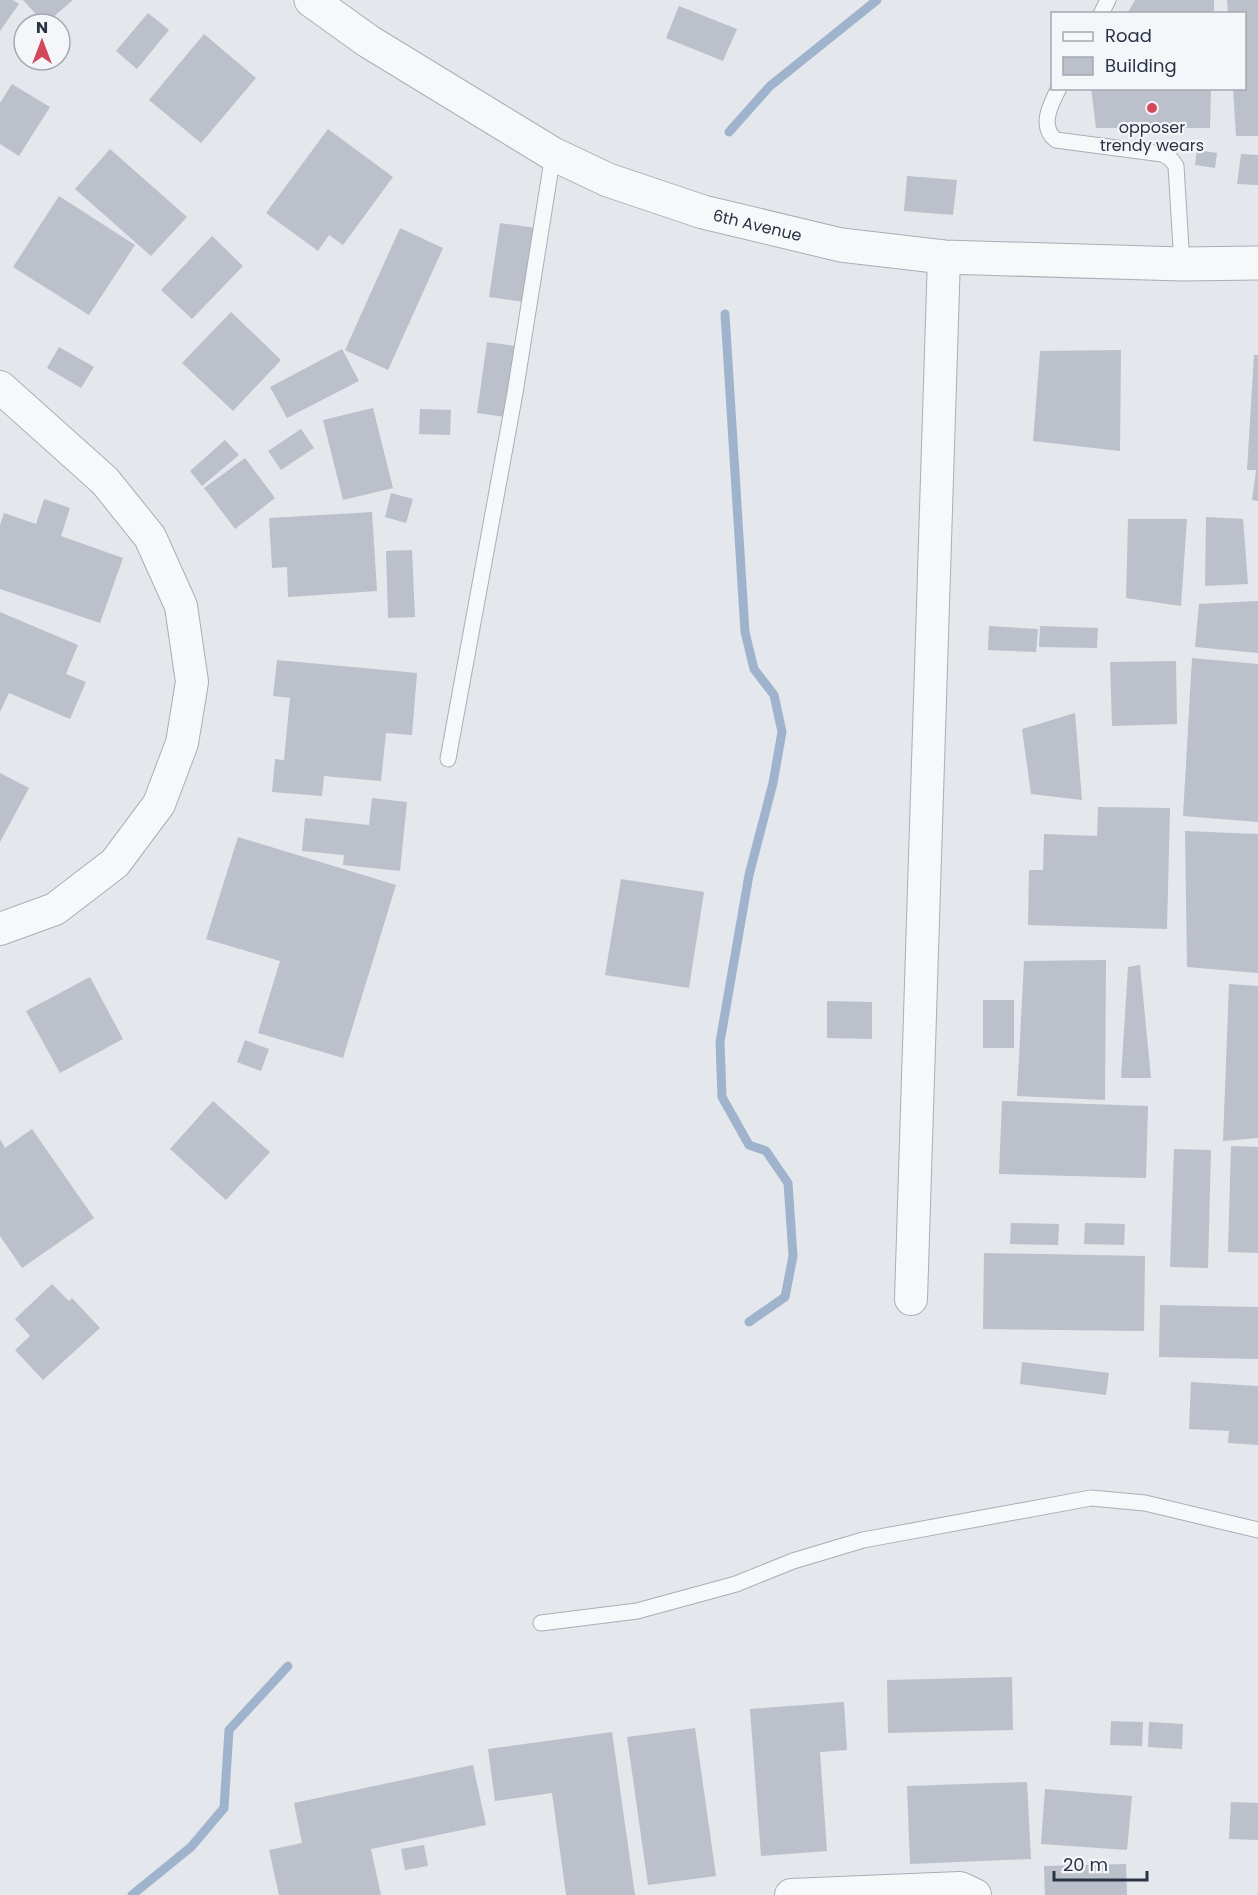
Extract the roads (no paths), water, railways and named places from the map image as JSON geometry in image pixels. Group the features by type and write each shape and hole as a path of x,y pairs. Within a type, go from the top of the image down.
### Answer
{"street":[{"name":"6th Avenue","path":"311,0 368,41 553,154 608,180 703,212 841,245 944,257 1182,264 1258,263"},
{"path":"911,1299 944,257"},
{"path":"0,387 105,481 150,537 182,606 192,682 183,743 159,804 115,863 56,909 0,928"},
{"path":"791,1895 960,1888 975,1895"}],"lane":[{"path":"1058,90 1046,125 1049,135 1056,140 1162,154 1170,158 1176,166 1182,264"},
{"path":"448,759 515,393 553,154"},
{"path":"541,1623 637,1611 736,1584 793,1561 863,1540 1091,1498 1145,1503 1258,1530"}],"waterway":[{"path":"729,132 770,86 877,0"},
{"path":"725,314 745,632 754,669 774,695 782,732 773,783 749,875 720,1042 722,1097 749,1145 766,1151 788,1183 793,1256 785,1297 749,1322"},
{"path":"132,1895 191,1847 224,1808 229,1730 288,1666"}],"place":[{"name":"opposer trendy wears","path":"1152,108"}]}
